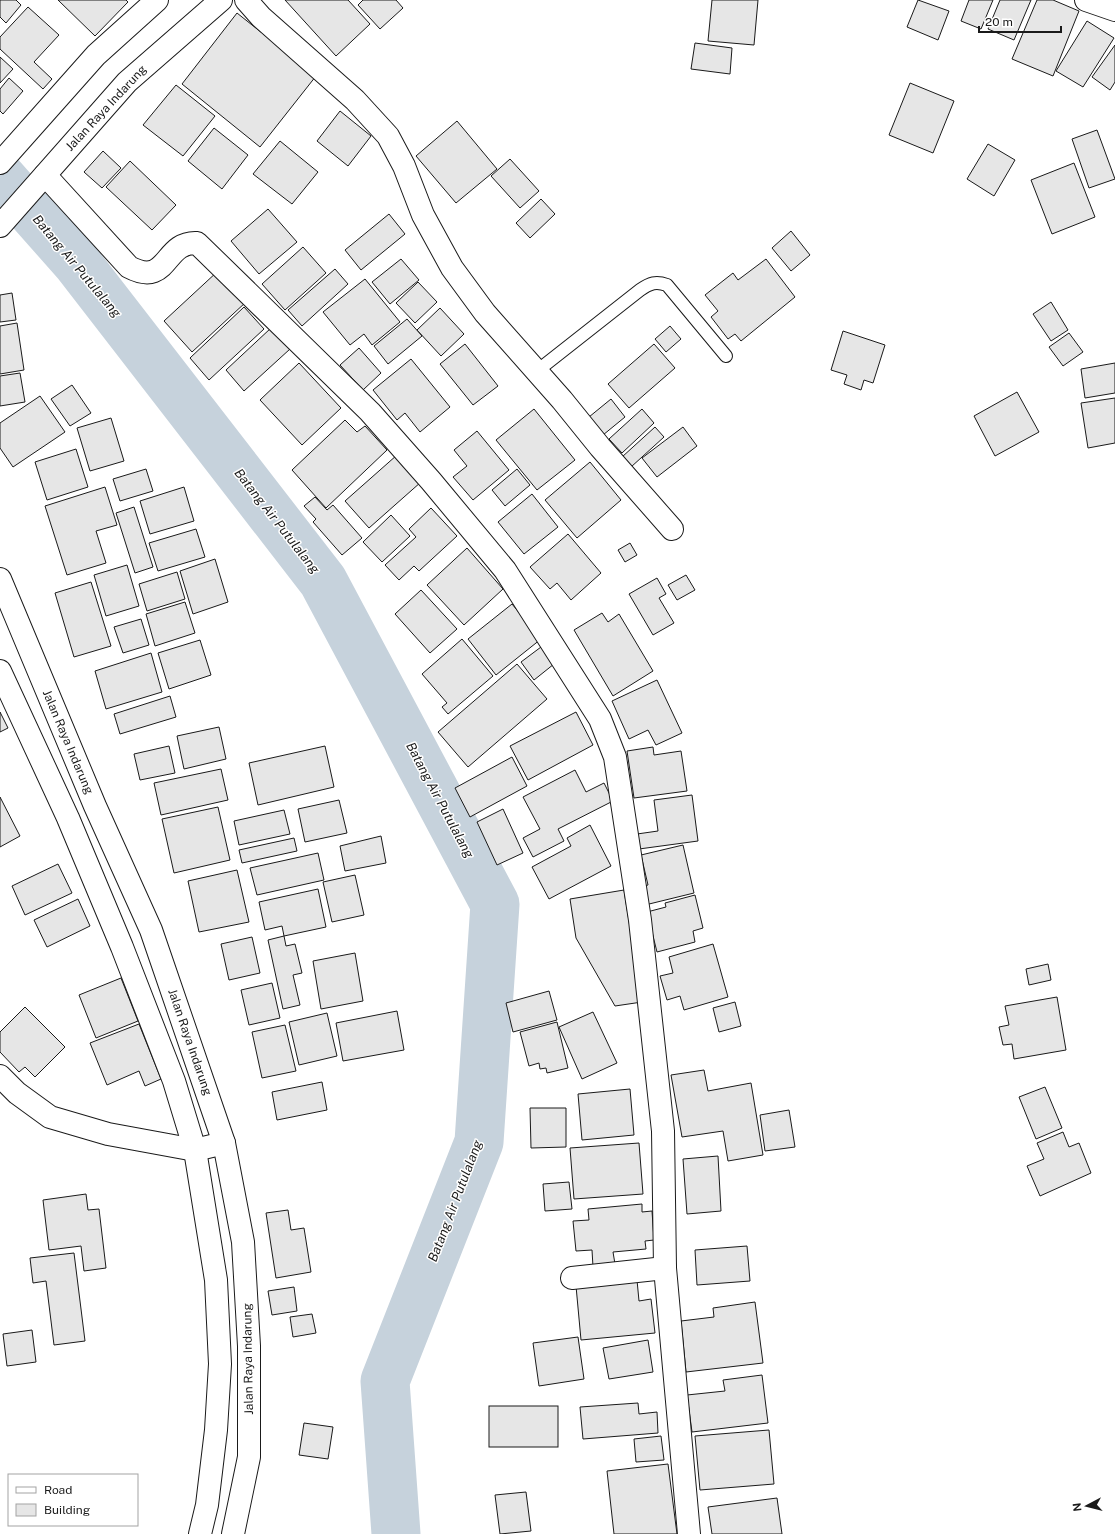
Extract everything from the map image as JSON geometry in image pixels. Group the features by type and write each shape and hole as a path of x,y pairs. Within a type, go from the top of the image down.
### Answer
{"main road":[{"path":"0,163 96,55 157,0"},
{"name":"Jalan Raya Indarung","path":"0,226 127,82 221,0"},
{"path":"246,0 261,17 355,100 388,136 404,166 423,215 452,268 486,313 672,529"},
{"path":"1086,0 1115,10"},
{"path":"41,180 129,267 139,272 148,274 154,272 179,248 192,243 198,243 370,412 431,480 505,570 600,719 615,757 640,920 663,1130 665,1268 689,1534"},
{"name":"Jalan Raya Indarung","path":"0,579 95,806 151,930 224,1143 243,1242 249,1346 249,1457 233,1534"},
{"path":"0,671 68,818 122,947 174,1080 195,1150 216,1280 220,1364 216,1430 208,1506 200,1534"},
{"path":"68,818 95,806"},
{"path":"0,1076 17,1093 50,1117 108,1134 195,1150 224,1143"},
{"path":"572,1278 665,1268"}],"lane":[{"path":"537,371 640,290 650,283 658,282 667,285 726,356"}],"building":[{"path":"0,0 16,0 21,5 6,23 0,17"},
{"path":"58,0 126,0 128,2 95,36"},
{"path":"285,0 348,0 370,24 336,56"},
{"path":"363,0 396,0 403,8 380,29 358,5"},
{"path":"712,0 758,0 754,45 708,41"},
{"path":"918,0 949,11 938,40 907,27"},
{"path":"969,0 993,0 981,29 961,21"},
{"path":"1000,0 1031,0 1014,40 988,29"},
{"path":"1037,0 1053,0 1079,11 1053,76 1012,59"},
{"path":"28,7 59,35 34,62 52,79 43,89 0,49 0,37"},
{"path":"237,13 316,76 260,147 182,84"},
{"path":"1087,21 1114,38 1083,87 1056,71"},
{"path":"695,43 732,48 730,74 691,69"},
{"path":"1115,45 1115,82 1110,90 1092,77"},
{"path":"0,57 13,69 0,83"},
{"path":"9,78 23,91 3,114 0,111 0,89"},
{"path":"910,83 954,101 933,153 889,135"},
{"path":"176,85 215,116 183,156 143,125"},
{"path":"340,111 371,136 348,166 317,141"},
{"path":"457,121 497,169 456,203 416,156"},
{"path":"214,128 248,155 222,189 188,161"},
{"path":"1097,130 1115,179 1089,188 1072,139"},
{"path":"280,141 318,172 292,204 253,174"},
{"path":"988,144 1015,160 994,196 967,179"},
{"path":"103,151 121,168 102,188 84,172"},
{"path":"510,159 539,191 520,208 491,176"},
{"path":"130,161 176,205 152,230 106,187"},
{"path":"1074,163 1095,217 1052,234 1031,180"},
{"path":"541,199 555,214 530,238 516,223"},
{"path":"268,209 297,242 259,274 231,241"},
{"path":"389,214 405,234 361,270 345,250"},
{"path":"791,231 810,255 791,271 772,248"},
{"path":"303,247 326,273 285,310 262,284"},
{"path":"401,259 419,280 390,304 372,282"},
{"path":"766,259 795,297 741,341 735,334 728,339 711,317 718,311 705,295 733,273 738,280"},
{"path":"335,269 348,284 302,326 288,310"},
{"path":"218,271 246,302 192,352 164,321"},
{"path":"365,279 400,322 372,345 364,334 350,345 323,312"},
{"path":"418,282 437,302 415,323 396,303"},
{"path":"12,293 16,320 0,322 0,295"},
{"path":"1051,302 1068,330 1051,341 1033,314"},
{"path":"244,307 264,329 209,380 190,358"},
{"path":"440,308 464,334 441,356 417,330"},
{"path":"407,319 422,336 388,364 374,346"},
{"path":"17,323 24,370 0,374 0,326"},
{"path":"670,326 681,339 666,352 655,339"},
{"path":"271,328 290,349 244,391 226,370"},
{"path":"843,331 885,345 873,383 864,380 861,390 844,384 847,375 831,370"},
{"path":"1069,333 1083,352 1063,366 1049,347"},
{"path":"465,344 498,386 473,405 440,364"},
{"path":"654,344 675,368 629,408 608,384"},
{"path":"359,348 381,373 363,390 340,365"},
{"path":"411,359 450,407 420,432 405,413 397,420 373,390"},
{"path":"299,363 341,408 302,445 260,400"},
{"path":"1115,363 1115,393 1085,398 1081,369"},
{"path":"20,373 25,402 0,406 0,376"},
{"path":"72,385 91,413 70,426 51,399"},
{"path":"1017,392 1039,432 995,456 974,416"},
{"path":"40,396 65,432 13,467 0,448 0,423"},
{"path":"1115,398 1115,443 1088,448 1081,403"},
{"path":"611,399 625,417 603,435 589,417"},
{"path":"534,409 575,460 537,490 496,440"},
{"path":"642,409 654,423 622,453 609,439"},
{"path":"111,418 124,461 90,471 77,428"},
{"path":"345,420 357,432 365,426 387,450 326,508 292,470"},
{"path":"655,427 664,437 631,467 622,457"},
{"path":"683,427 697,446 657,477 642,458"},
{"path":"477,431 509,470 473,500 453,477 467,466 454,450"},
{"path":"76,449 88,487 47,500 35,462"},
{"path":"397,455 421,482 369,528 345,501"},
{"path":"590,462 621,500 577,538 545,500"},
{"path":"146,469 153,491 120,501 113,479"},
{"path":"517,469 530,485 505,506 492,490"},
{"path":"105,487 117,525 96,531 106,563 67,575 45,506"},
{"path":"184,487 194,521 150,534 140,501"},
{"path":"532,494 558,527 524,554 498,522"},
{"path":"315,497 327,510 333,505 362,538 342,555 313,522 316,519 304,506"},
{"path":"134,507 153,567 135,573 116,513"},
{"path":"431,508 457,536 419,571 414,566 399,580 385,565 416,537 409,529"},
{"path":"391,515 410,536 382,562 363,542"},
{"path":"196,529 205,557 158,571 149,543"},
{"path":"568,534 601,573 571,600 557,583 550,589 530,567"},
{"path":"630,543 637,555 625,562 618,550"},
{"path":"467,548 503,589 464,625 427,585"},
{"path":"215,559 228,602 193,614 180,571"},
{"path":"127,565 139,606 106,616 94,575"},
{"path":"177,572 185,599 147,611 139,584"},
{"path":"686,575 695,590 677,600 668,585"},
{"path":"657,578 666,594 659,598 674,623 653,635 629,594"},
{"path":"91,582 111,646 74,657 55,593"},
{"path":"421,590 457,629 430,653 395,614"},
{"path":"185,602 195,633 155,646 146,614"},
{"path":"512,604 541,639 496,675 468,639"},
{"path":"602,613 608,622 619,614 653,671 613,696 574,630"},
{"path":"141,619 149,645 123,653 114,627"},
{"path":"462,639 493,676 448,714 442,707 447,703 422,674"},
{"path":"200,640 211,675 169,689 158,653"},
{"path":"541,647 554,664 534,680 521,662"},
{"path":"151,653 162,692 106,709 95,671"},
{"path":"517,664 547,699 468,767 438,732"},
{"path":"657,680 682,733 656,745 648,730 629,739 612,701"},
{"path":"170,696 176,717 120,734 114,714"},
{"path":"0,712 8,728 0,732"},
{"path":"576,712 593,745 528,780 510,746"},
{"path":"219,727 226,759 184,769 177,736"},
{"path":"169,746 175,773 140,780 134,754"},
{"path":"325,746 334,787 258,805 249,763"},
{"path":"653,747 654,755 681,751 687,791 634,798 627,751"},
{"path":"512,757 527,786 470,817 455,788"},
{"path":"221,769 228,800 161,815 154,783"},
{"path":"575,770 586,792 604,783 613,801 558,829 564,841 533,857 523,838 540,829 523,797"},
{"path":"692,795 698,841 639,849 637,834 658,831 654,800"},
{"path":"0,797 20,836 0,847"},
{"path":"339,800 347,833 305,842 298,809"},
{"path":"218,807 230,860 174,873 162,819"},
{"path":"503,809 523,853 497,865 477,822"},
{"path":"284,810 290,834 239,845 234,821"},
{"path":"590,825 611,866 549,899 532,867 571,846 567,838"},
{"path":"381,836 386,863 345,871 340,846"},
{"path":"294,838 297,851 242,863 239,850"},
{"path":"683,845 694,893 645,905 640,887 648,885 641,855"},
{"path":"318,853 324,880 257,895 250,868"},
{"path":"58,864 72,893 25,915 12,886"},
{"path":"237,870 249,922 199,932 188,881"},
{"path":"355,875 364,915 332,922 323,882"},
{"path":"318,889 326,927 284,936 282,926 265,930 259,902"},
{"path":"624,890 642,1002 615,1006 576,938 570,899"},
{"path":"695,895 703,928 693,931 695,942 657,952 647,912 666,907 665,903"},
{"path":"78,899 90,926 47,947 34,920"},
{"path":"284,936 286,946 295,944 302,973 293,975 300,1005 283,1009 268,940"},
{"path":"252,937 260,973 229,980 221,944"},
{"path":"713,944 728,997 684,1010 680,996 667,1000 660,976 673,973 669,957"},
{"path":"355,953 363,1001 321,1009 313,961"},
{"path":"1048,964 1051,980 1029,985 1026,969"},
{"path":"121,978 138,1021 96,1038 79,995"},
{"path":"272,983 280,1018 249,1025 241,990"},
{"path":"549,991 557,1020 513,1032 506,1003"},
{"path":"1057,997 1066,1050 1014,1059 1012,1044 1003,1045 999,1027 1009,1025 1005,1006"},
{"path":"735,1002 741,1026 719,1032 713,1008"},
{"path":"25,1007 65,1047 35,1077 25,1067 19,1072 0,1052 0,1032"},
{"path":"397,1011 404,1050 343,1061 336,1023"},
{"path":"593,1012 617,1063 582,1079 559,1027"},
{"path":"327,1013 337,1056 299,1065 289,1022"},
{"path":"557,1022 568,1068 547,1073 546,1068 540,1069 539,1063 529,1066 520,1032"},
{"path":"139,1024 161,1079 145,1086 139,1071 107,1085 90,1043"},
{"path":"285,1025 296,1071 262,1078 252,1032"},
{"path":"704,1070 708,1091 751,1083 763,1155 728,1161 723,1131 682,1137 671,1075"},
{"path":"322,1082 327,1110 277,1120 272,1092"},
{"path":"1045,1087 1062,1128 1036,1139 1019,1097"},
{"path":"630,1089 634,1135 582,1140 578,1094"},
{"path":"530,1108 566,1108 566,1147 531,1148"},
{"path":"789,1110 795,1147 765,1151 760,1115"},
{"path":"1063,1132 1069,1147 1079,1143 1091,1173 1040,1196 1027,1166 1044,1159 1037,1143"},
{"path":"639,1143 643,1194 574,1199 570,1148"},
{"path":"718,1156 721,1211 687,1214 683,1159"},
{"path":"569,1182 572,1209 545,1211 543,1184"},
{"path":"86,1194 88,1210 99,1209 106,1268 84,1271 81,1246 49,1250 43,1200"},
{"path":"642,1204 642,1212 652,1211 654,1240 645,1241 646,1249 613,1252 615,1264 593,1267 592,1250 576,1251 573,1221 589,1220 588,1209"},
{"path":"288,1210 291,1230 304,1228 311,1272 276,1278 266,1213"},
{"path":"747,1246 750,1281 697,1285 695,1250"},
{"path":"74,1253 85,1341 54,1345 46,1281 33,1283 30,1258"},
{"path":"637,1280 639,1301 651,1299 655,1333 581,1340 576,1286"},
{"path":"294,1287 297,1311 272,1315 268,1291"},
{"path":"755,1302 763,1363 686,1372 681,1321 714,1317 713,1308"},
{"path":"312,1314 316,1333 293,1337 290,1317"},
{"path":"32,1330 36,1362 7,1366 3,1334"},
{"path":"578,1337 584,1379 539,1386 533,1343"},
{"path":"648,1340 653,1372 609,1379 603,1348"},
{"path":"762,1375 768,1423 692,1432 687,1395 725,1391 723,1380"},
{"path":"638,1403 639,1414 657,1412 658,1433 583,1439 580,1407"},
{"path":"489,1406 558,1406 558,1447 489,1447"},
{"path":"304,1423 333,1427 328,1459 299,1455"},
{"path":"769,1430 774,1484 700,1490 695,1436"},
{"path":"661,1436 664,1460 636,1462 634,1439"},
{"path":"668,1464 677,1534 614,1534 607,1471"},
{"path":"526,1492 531,1531 500,1534 495,1495"},
{"path":"777,1498 782,1534 712,1534 708,1507"}],"waterway":[{"name":"Batang Air Putulalang","path":"0,176 77,263 323,581 495,904 479,1142 385,1381 396,1534"}]}
